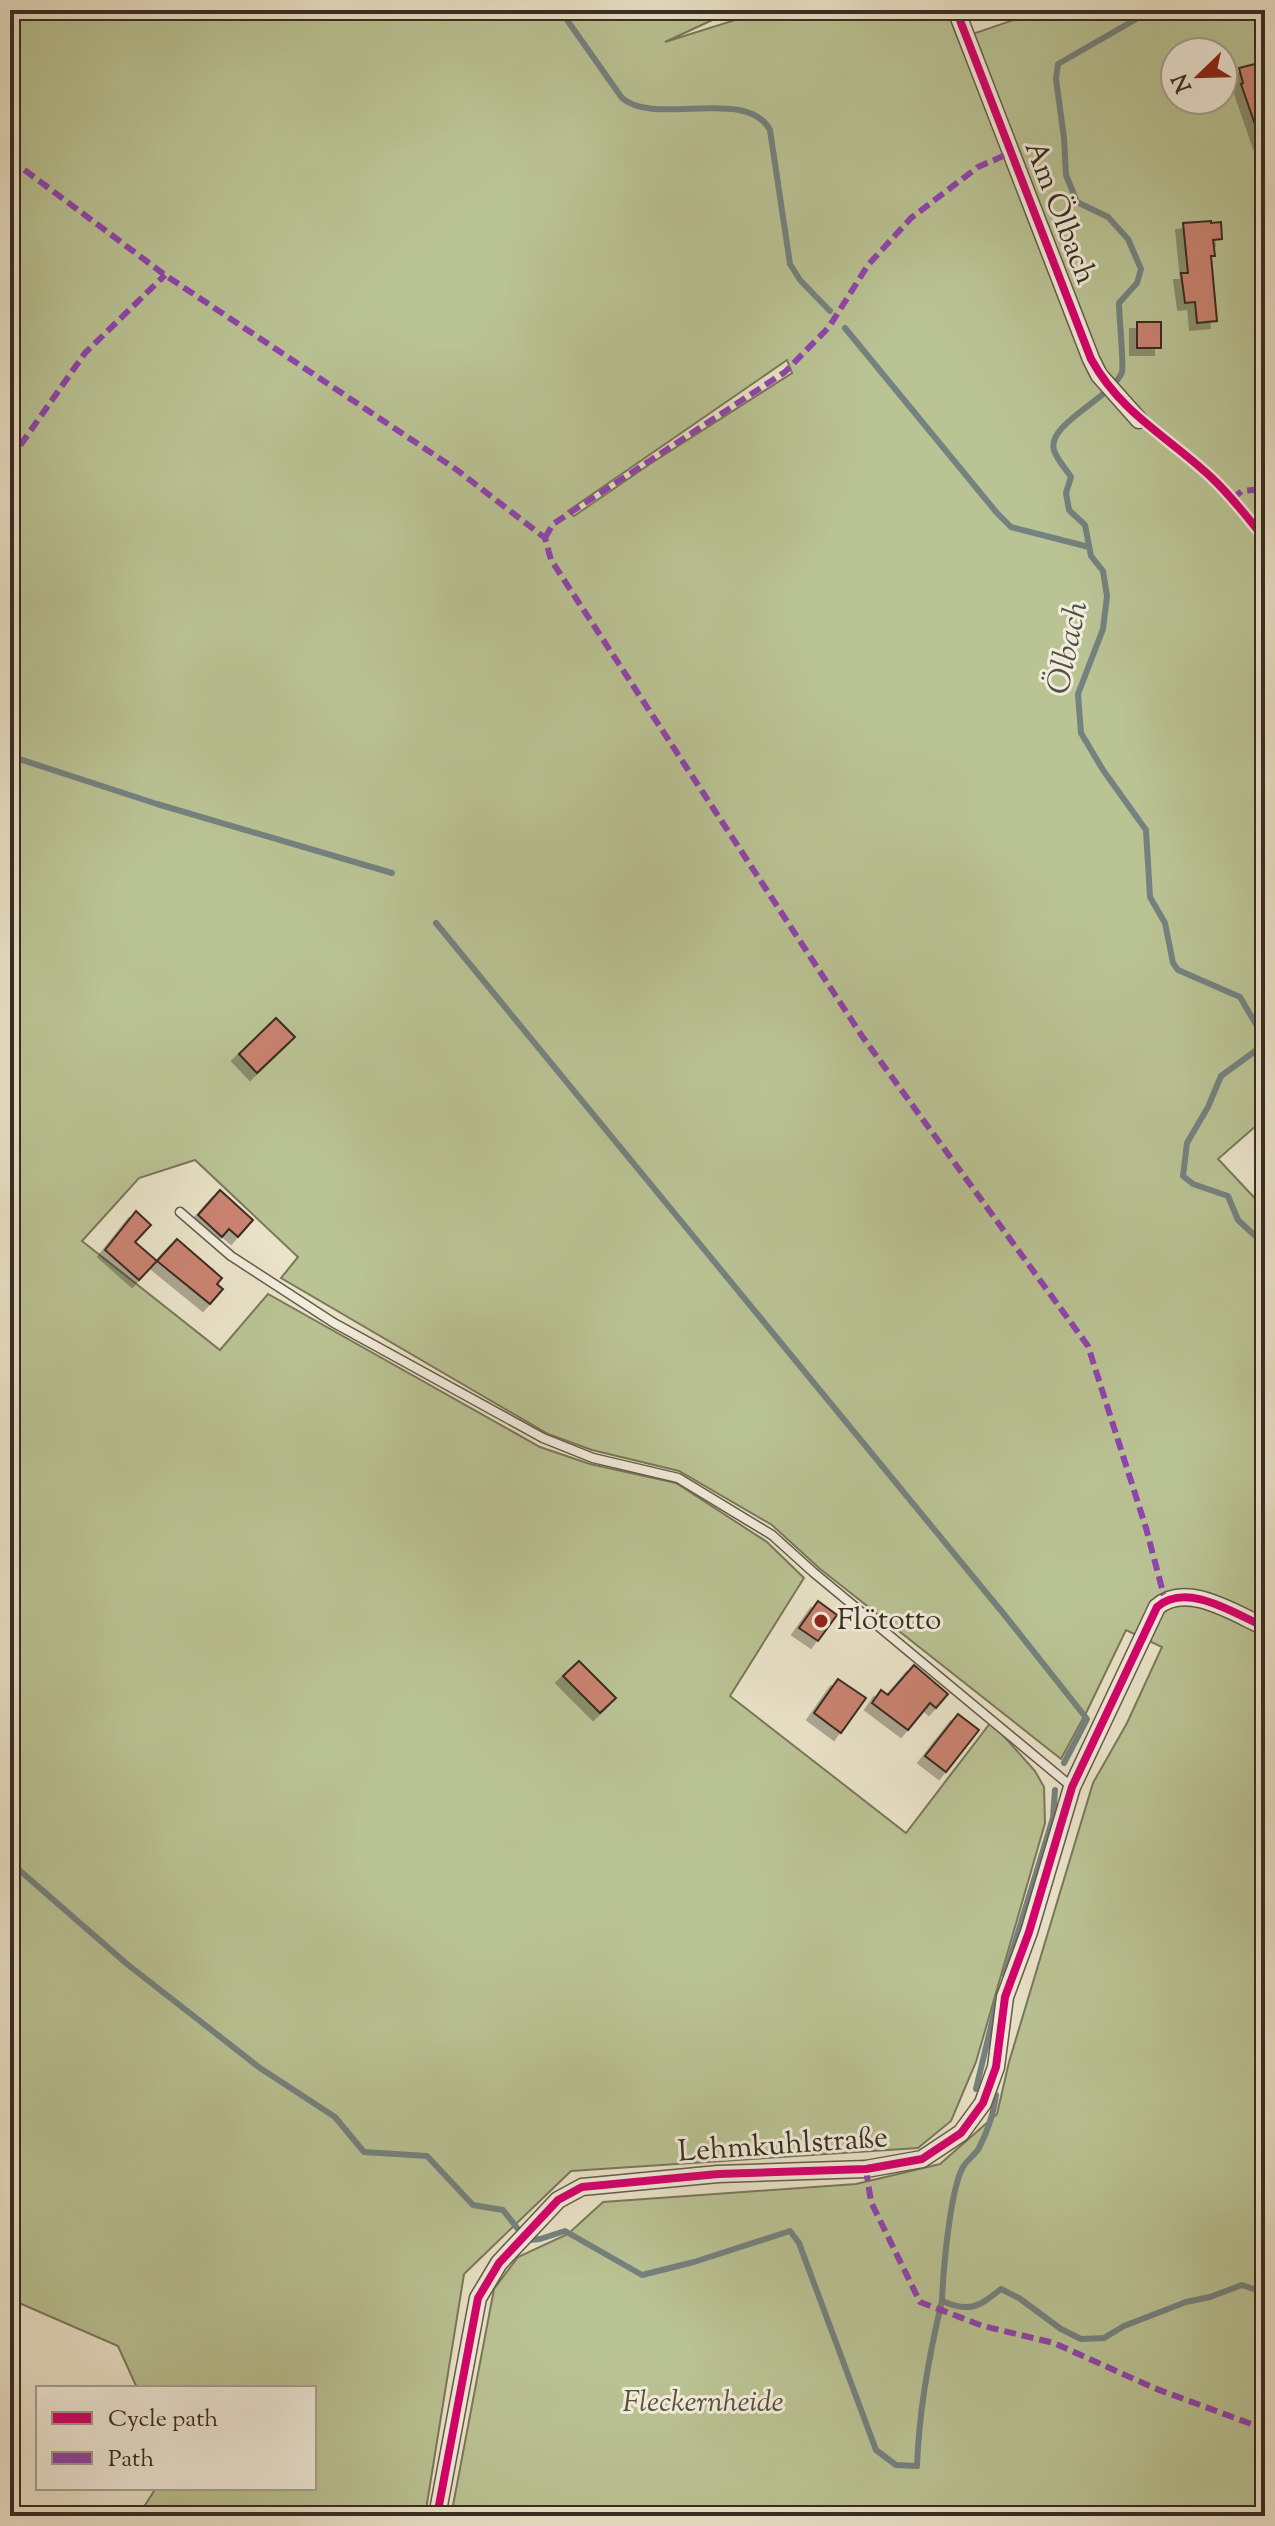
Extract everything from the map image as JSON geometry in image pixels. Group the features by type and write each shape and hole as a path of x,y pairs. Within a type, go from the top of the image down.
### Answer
{"street":[{"name":"Am Ölbach","path":"956,10 1091,359 1099,375 1139,420"},
{"name":"Lehmkuhlstraße","path":"437,2516 478,2298 499,2263 558,2200 582,2187 703,2175 866,2169 922,2159 961,2133 983,2103 996,2067 1005,1997 1029,1932 1072,1787 1157,1607 1165,1600 1179,1597 1207,1600 1265,1627"}],"lane":[{"path":"180,1212 231,1256 334,1323 529,1431 593,1458 678,1478 772,1535 1072,1787"}],"green space":[{"name":"Fleckernheide","path":"10,10 734,10 665,42 767,10 947,10 958,39 1043,10 1265,10 1265,1118 1218,1159 1265,1209 1265,2516 451,2516 494,2289 518,2257 568,2234 603,2202 856,2184 940,2164 997,2114 1009,2062 1093,1783 1127,1723 1162,1647 1126,1630 1061,1759 819,1568 772,1525 679,1471 592,1450 548,1434 281,1278 298,1257 195,1160 139,1178 82,1241 220,1350 268,1294 540,1447 590,1464 676,1483 767,1542 804,1578 730,1696 906,1833 991,1722 1035,1771 1044,1787 1045,1823 976,2062 951,2121 918,2148 571,2171 464,2274 425,2516 138,2516 155,2490 316,2490 316,2386 136,2386 118,2346 10,2299","holes":["787,360 792,373 574,516 568,511"]}],"building":[{"path":"1259,63 1265,85 1265,142 1261,142 1241,84 1239,68"},
{"path":"1221,222 1222,239 1213,240 1215,256 1211,256 1217,321 1197,323 1195,302 1185,303 1181,273 1188,273 1183,223"},
{"path":"1137,322 1161,322 1161,348 1137,348"},
{"path":"276,1018 295,1037 257,1073 239,1054"},
{"path":"220,1190 253,1220 238,1237 229,1229 222,1237 198,1215"},
{"path":"136,1211 151,1225 135,1242 157,1261 139,1280 105,1250"},
{"path":"177,1239 222,1278 217,1284 223,1289 210,1304 157,1261"},
{"path":"818,1601 837,1615 818,1641 799,1628"},
{"path":"579,1661 616,1698 600,1713 563,1676"},
{"path":"914,1665 948,1694 936,1708 930,1703 908,1730 872,1703 881,1690 888,1695"},
{"path":"838,1679 866,1698 841,1733 814,1713"},
{"path":"958,1714 979,1730 946,1772 925,1756"}],"waterway":[{"path":"560,10 622,98 637,106 656,109 721,108 741,111 758,117 770,130 790,264 800,280 830,311"},
{"name":"Ölbach","path":"1152,10 1058,64 1056,79 1066,175 1077,202 1108,217 1128,239 1141,269 1137,283 1119,303 1122,372 1106,391 1060,430 1054,440 1054,450 1071,477 1066,493 1069,510 1085,525 1091,556 1103,571 1107,596 1103,629 1078,694 1081,733 1146,830 1150,897 1165,923 1173,963 1178,970 1240,997 1261,1033 1262,1042 1258,1049 1221,1076 1208,1107 1187,1143 1183,1176 1193,1184 1228,1196 1238,1220 1265,1245"},
{"path":"845,328 1011,527 1089,547"},
{"path":"10,756 157,804 392,873"},
{"path":"436,923 1087,1719 1064,1763"},
{"path":"1005,1975 1053,1818 1055,1790"},
{"path":"10,1862 127,1964 260,2068 335,2117 364,2152 427,2156 473,2205 503,2210 518,2229"},
{"path":"976,2089 997,2001"},
{"path":"996,2095 982,2142 958,2178 948,2232 942,2301 960,2307 973,2306 1001,2289 1081,2339 1104,2338 1124,2326 1186,2302 1242,2285 1265,2293"},
{"path":"530,2240 565,2231 642,2275 790,2231 799,2243 876,2450 896,2465 917,2466 925,2383 942,2301"}],"marked path":[{"path":"545,538 553,524 785,372 829,327 868,265 911,218 978,167 1010,153"},
{"path":"10,159 165,275 457,470 545,538 551,560 862,1036 1088,1346 1146,1528 1165,1600"},
{"path":"10,460 85,353 165,275"},
{"path":"1232,499 1242,491 1265,489"},
{"path":"866,2169 871,2202 920,2302 983,2326 1054,2343 1154,2388 1265,2429"}],"cycle path":[{"path":"956,10 1091,359 1103,379 1132,411 1213,479 1265,539"},
{"path":"437,2516 478,2298 499,2263 558,2200 582,2187 718,2174 866,2169 922,2159 961,2133 983,2103 996,2067 1005,1997 1029,1932 1072,1787 1157,1607 1169,1600 1196,1598 1226,1608 1265,1627"}],"place":[{"name":"Flötotto","path":"821,1621"}]}
